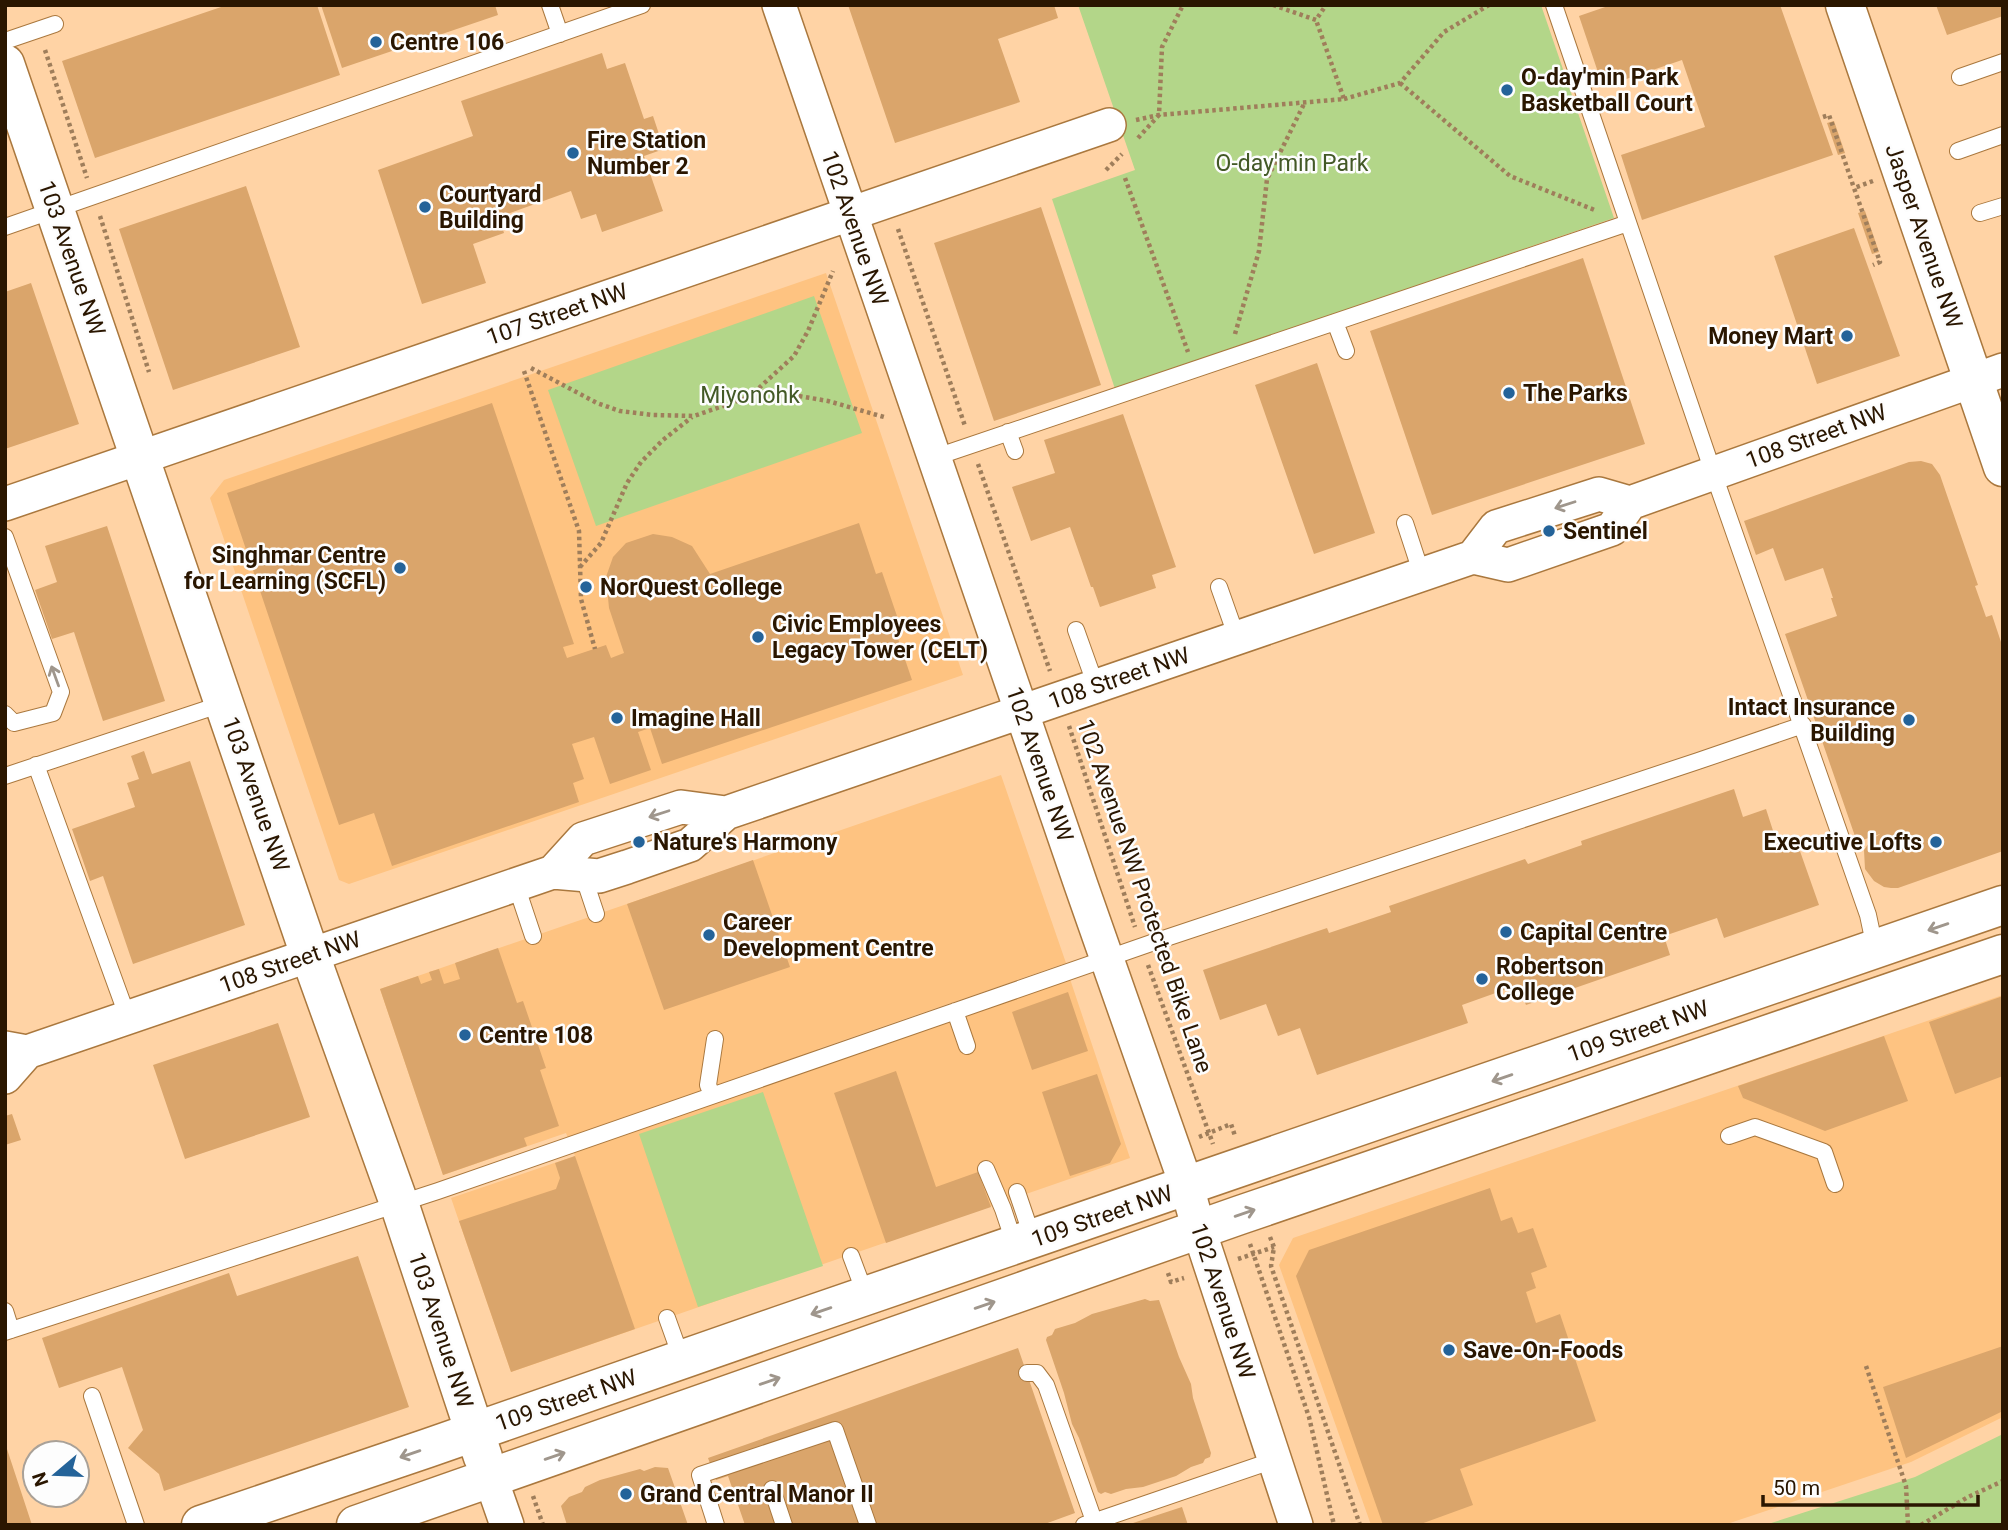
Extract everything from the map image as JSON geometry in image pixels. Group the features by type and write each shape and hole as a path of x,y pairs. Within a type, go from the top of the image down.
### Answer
{"main road":[{"name":"Jasper Avenue NW","path":"1845,5 1988,375 2003,467"},
{"name":"103 Avenue NW","path":"5,64 310,955 399,1203 491,1479"},
{"name":"109 Street NW","path":"201,1525 2003,905"},
{"name":"109 Street NW","path":"356,1525 1240,1215 2003,954"}],"street":[{"name":"102 Avenue NW","path":"779,5 1187,1187 1274,1460 1289,1523"},
{"name":"107 Street NW","path":"5,504 1109,125"},
{"name":"108 Street NW","path":"5,1077 16,1050 128,1018 516,885 568,874 583,839 681,807 726,813 1473,557 1508,565 1612,529 1630,503 1988,375"},
{"name":"103 Avenue NW","path":"491,1479 507,1525"}],"lane":[{"path":"550,5 560,34"},
{"path":"5,227 642,5"},
{"path":"1555,5 1713,472 1868,915 1875,948"},
{"path":"5,41 55,24"},
{"path":"1960,77 2003,62"},
{"path":"1958,151 2003,135"},
{"path":"1980,213 2003,206"},
{"path":"933,457 1008,432 1151,391 1228,358 1628,223"},
{"path":"1335,322 1346,351"},
{"path":"1008,432 1015,451"},
{"path":"1405,523 1422,575"},
{"path":"5,537 61,692 53,713 14,723 5,714"},
{"path":"1219,587 1237,638"},
{"path":"1076,629 1096,686"},
{"path":"5,776 225,703"},
{"path":"5,1311 8,1331 438,1191 602,1133 662,1106 792,1075 848,1043 913,1027 955,1011 971,1001 1034,979 1142,947 1803,725"},
{"path":"36,765 128,1018"},
{"path":"568,874 596,914"},
{"path":"516,885 533,936"},
{"path":"955,1011 967,1046"},
{"path":"712,1095 708,1085 715,1039"},
{"path":"1729,1136 1755,1127 1824,1152 1835,1184"},
{"path":"986,1169 1003,1209 1024,1242"},
{"path":"1017,1192 1024,1242"},
{"path":"852,1256 866,1296"},
{"path":"667,1318 682,1360"},
{"path":"1027,1373 1037,1373 1046,1385 1089,1523 1274,1460"},
{"path":"92,1396 136,1525"},
{"path":"716,1525 700,1475 835,1430 868,1525"},
{"path":"772,1489 784,1525"}],"path":[{"path":"1183,5 1162,47 1159,115 1344,99 1400,83 1444,32 1489,5"},
{"path":"1273,5 1316,20"},
{"path":"1316,20 1326,5"},
{"path":"1316,20 1344,99"},
{"path":"1400,83 1510,176 1628,223"},
{"path":"1228,358 1259,251 1267,179 1304,103"},
{"path":"1822,117 1829,115 1880,262 1873,265"},
{"path":"1125,178 1203,368"},
{"path":"1854,188 1874,181"},
{"name":"102 Avenue NW Protected Bike Lane","path":"888,201 1142,947 1224,1174"},
{"path":"749,397 794,356 808,331 833,271"},
{"path":"531,368 597,403 620,411 694,416"},
{"path":"524,371 579,531 581,599 595,649"},
{"path":"580,568 601,543 627,483 641,463 663,440 694,416 749,397 799,396 828,401 884,417"},
{"path":"1240,1215 1310,1417 1334,1525"},
{"path":"1274,1247 1271,1266 1360,1525"},
{"path":"1866,1366 1906,1486 1908,1525"},
{"path":"1921,1525 2003,1480"}],"shaded area":[{"name":"NorQuest College","path":"826,273 963,675 349,884 339,880 210,498 224,480"},
{"path":"1001,775 1066,963 818,1049 824,1064 1070,979 1130,1158 511,1372 451,1198 575,1156 566,1133 443,1175 380,989"},
{"path":"2003,995 2003,1417 1911,1462 1724,1525 1371,1525 1279,1265 1293,1238"}],"green space":[{"name":"O-day'min Park","path":"1078,5 1541,5 1614,218 1115,389 1052,199 1135,170"},
{"name":"Miyonohk","path":"814,296 862,433 596,526 548,390"},
{"path":"763,1092 823,1266 698,1307 639,1134"},
{"path":"2003,1434 2003,1525 1765,1525 1915,1477"}],"building":[{"path":"227,5 317,5 340,75 95,158 62,61"},
{"name":"Centre 106","path":"321,5 495,5 498,15 342,68"},
{"path":"848,5 1054,5 1058,18 998,39 1020,102 895,143"},
{"path":"1611,5 1780,5 1833,155 1642,220 1621,155 1705,127 1682,60 1603,87 1579,16"},
{"path":"1936,5 2003,5 2003,16 1947,35"},
{"name":"Fire Station Number 2","path":"602,53 607,69 625,63 644,119 653,116 664,149 644,156 663,211 602,232 596,214 581,219 571,191 499,217 504,233 473,244 486,283 422,304 378,170 473,136 461,101"},
{"path":"1834,121 1845,153 1838,155 1827,123"},
{"path":"246,186 300,347 173,390 119,229"},
{"path":"1041,207 1101,385 994,421 934,243"},
{"path":"1865,211 1879,252 1872,254 1858,213"},
{"path":"1854,228 1900,356 1817,384 1774,256"},
{"name":"The Parks","path":"1583,258 1645,444 1432,515 1370,331"},
{"path":"31,283 79,424 5,449 5,292"},
{"path":"1317,363 1375,533 1314,554 1255,385"},
{"name":"Singhmar Centre for Learning (SCFL)","path":"492,403 574,644 563,647 567,658 606,645 611,658 624,653 609,608 606,577 613,557 626,543 653,534 672,537 692,546 710,574 859,523 876,574 882,572 898,619 892,621 912,680 662,764 650,728 638,732 651,770 610,784 594,737 572,744 584,779 573,783 579,802 392,866 374,813 339,825 227,493"},
{"path":"1123,414 1176,567 1152,575 1156,588 1100,607 1070,527 1031,541 1012,487 1055,473 1044,440"},
{"name":"Intact Insurance Building","path":"1909,462 1932,464 1940,475 1978,585 1975,586 1986,617 1992,615 2003,648 2003,851 1898,888 1891,888 1874,881 1865,869 1864,850 1871,840 1880,834 1857,842 1785,634 1837,616 1823,568 1785,581 1773,548 1756,555 1744,521"},
{"path":"107,526 165,701 103,721 74,632 52,639 35,590 57,582 45,546"},
{"path":"144,751 152,774 190,761 245,925 133,964 103,876 90,881 72,829 135,807 127,783 139,779 131,756"},
{"name":"Capital Centre","path":"1734,789 1743,817 1766,809 1777,843 1795,837 1819,905 1724,938 1717,918 1664,936 1670,955 1526,1005 1518,985 1462,1005 1468,1023 1317,1075 1300,1028 1278,1036 1266,1004 1220,1020 1203,970 1327,928 1329,933 1391,912 1389,906 1525,859 1528,864 1582,845 1581,841"},
{"name":"Career Development Centre","path":"753,860 790,967 664,1010 627,904"},
{"name":"Centre 108","path":"498,948 517,1003 523,1001 546,1068 540,1070 559,1126 524,1138 527,1146 443,1175 380,989 418,976 421,984 432,980 429,972 439,969 444,984 460,979 455,963"},
{"path":"1068,992 1088,1051 1032,1070 1012,1012"},
{"path":"2003,996 2003,1076 1955,1094 1929,1022"},
{"path":"278,1023 310,1117 185,1159 153,1065"},
{"path":"1884,1036 1908,1101 1825,1131 1743,1098 1738,1086"},
{"path":"896,1071 936,1187 978,1172 991,1207 886,1243 834,1093"},
{"path":"1097,1074 1121,1144 1110,1163 1070,1176 1042,1092"},
{"path":"12,1114 21,1140 5,1145 5,1116"},
{"path":"575,1156 635,1329 511,1372 459,1221 556,1189 560,1178 555,1163"},
{"path":"1490,1188 1501,1221 1512,1217 1518,1233 1533,1228 1547,1267 1531,1273 1536,1288 1526,1292 1536,1323 1560,1314 1596,1421 1460,1469 1473,1505 1418,1525 1383,1525 1296,1276 1309,1250"},
{"path":"358,1256 409,1407 164,1491 159,1474 128,1448 143,1430 122,1367 59,1388 42,1338 229,1273 237,1296"},
{"path":"1145,1299 1159,1300 1191,1384 1211,1453 1203,1463 1176,1476 1143,1487 1101,1494 1072,1424 1046,1340 1055,1329 1092,1314"},
{"path":"2003,1346 2003,1411 1906,1458 1883,1387"},
{"path":"1018,1348 1075,1513 1042,1525 745,1525 728,1476 716,1480 708,1458"},
{"path":"6,1446 21,1492 21,1509 27,1509 32,1525 5,1525"},
{"name":"Grand Central Manor II","path":"655,1467 668,1468 688,1525 567,1525 561,1506 569,1497 600,1480"},
{"path":"1182,1507 1188,1525 1130,1524"}],"place":[{"name":"Centre 106","path":"376,42"},
{"name":"O-day'min Park Basketball Court","path":"1507,90"},
{"name":"Fire Station Number 2","path":"573,153"},
{"name":"Courtyard Building","path":"425,207"},
{"name":"Money Mart","path":"1847,336"},
{"name":"The Parks","path":"1509,393"},
{"name":"Sentinel","path":"1549,531"},
{"name":"Singhmar Centre for Learning (SCFL)","path":"400,568"},
{"name":"NorQuest College","path":"586,587"},
{"name":"Civic Employees Legacy Tower (CELT)","path":"758,637"},
{"name":"Imagine Hall","path":"617,718"},
{"name":"Intact Insurance Building","path":"1909,720"},
{"name":"Nature's Harmony","path":"639,842"},
{"name":"Executive Lofts","path":"1936,842"},
{"name":"Capital Centre","path":"1506,932"},
{"name":"Career Development Centre","path":"709,935"},
{"name":"Robertson College","path":"1482,979"},
{"name":"Centre 108","path":"465,1035"},
{"name":"Save-On-Foods","path":"1449,1350"},
{"name":"Grand Central Manor II","path":"626,1494"}]}
